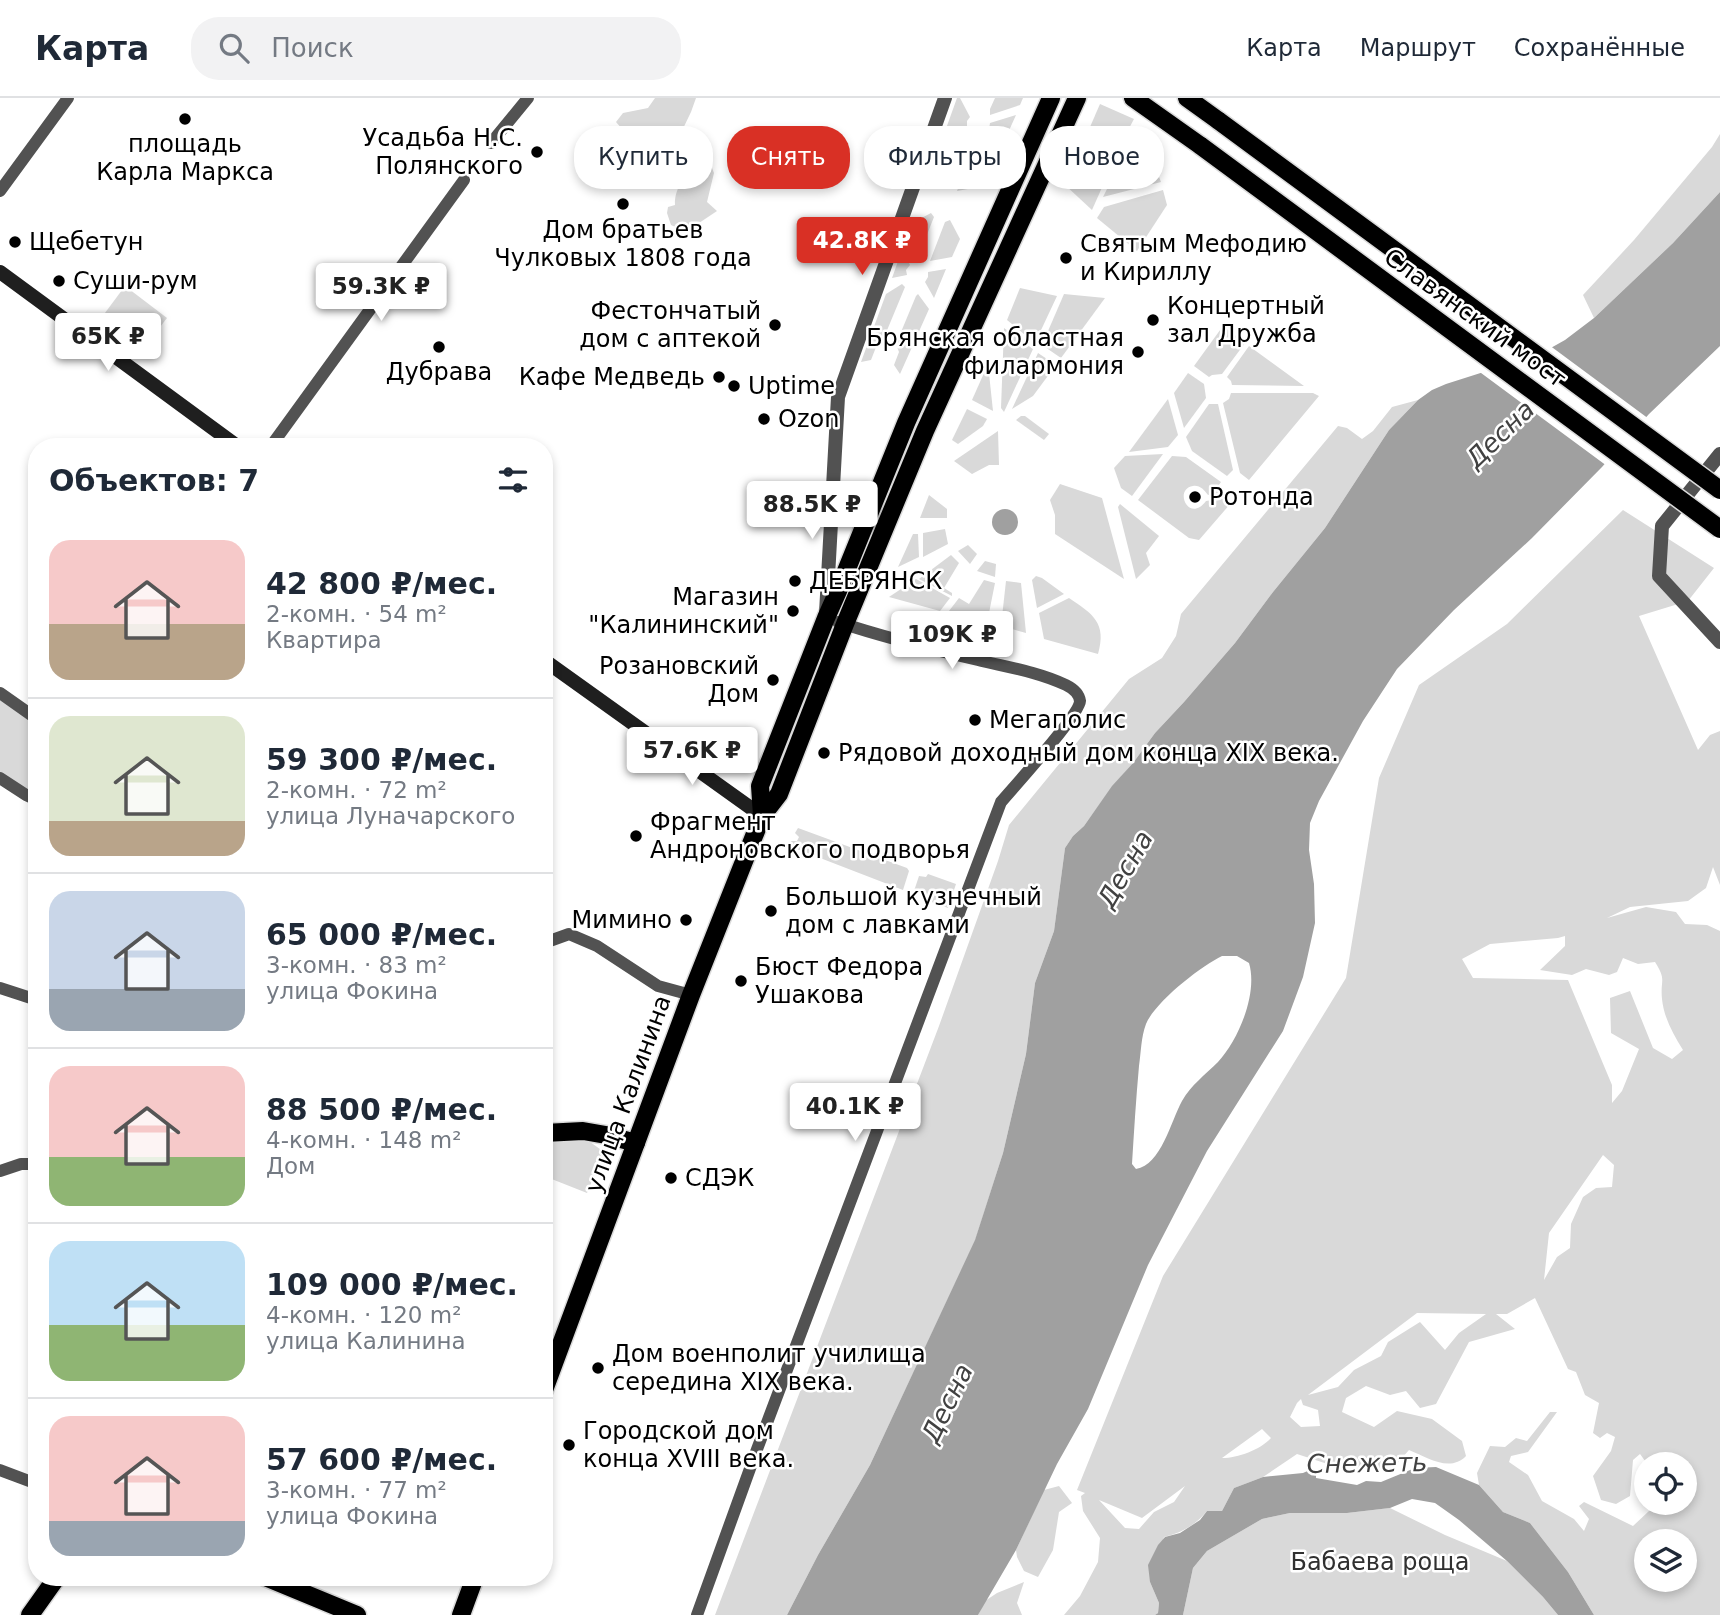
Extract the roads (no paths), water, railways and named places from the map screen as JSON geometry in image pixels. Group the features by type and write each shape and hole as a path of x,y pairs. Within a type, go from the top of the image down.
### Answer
{"main road":[{"name":"улица Калинина","path":"762,816 760,786 826,618 906,423 1051,98"},
{"name":"улица Калинина","path":"553,1366 691,995 762,816 779,794 845,624 933,412 1077,98"},
{"name":"Славянский мост","path":"1133,98 1720,529"},
{"name":"Славянский мост","path":"1186,98 1720,490"},
{"path":"0,272 226,438"},
{"path":"553,666 762,816"},
{"path":"553,1133 583,1131 636,1143"},
{"path":"30,1615 51,1586"},
{"path":"287,1586 357,1615"},
{"path":"461,1615 472,1586"}],"street":[{"path":"0,191 68,98"},
{"path":"491,144 528,98"},
{"path":"697,1615 1001,802 1078,709 1080,701 1077,692 1068,686 1030,673 826,618 838,397 945,98"},
{"path":"277,438 464,180"},
{"path":"1720,454 1662,526 1659,576 1720,642"},
{"path":"0,693 28,713"},
{"path":"0,778 28,796"},
{"path":"553,940 569,934 597,946 659,986 691,995"},
{"path":"0,988 28,997"},
{"path":"0,1171 28,1164"},
{"path":"0,1470 28,1481"}],"water":[{"name":"Десна","path":"1720,192 1720,346 1649,414 1602,467 1532,538 1454,610 1397,669 1363,721 1319,801 1310,823 1309,850 1314,884 1315,923 1303,977 1283,1031 1207,1151 1148,1265 1088,1409 1057,1464 1016,1550 978,1615 787,1615 870,1465 975,1240 1003,1153 1026,1054 1035,983 1054,931 1065,848 1155,733 1235,643 1325,528 1389,430 1418,400 1446,384 1540,354 1565,340 1594,318 1673,243","holes":["1222,956 1237,956 1249,963 1251,988 1245,1015 1233,1041 1218,1062 1186,1095 1159,1151 1145,1166 1136,1169 1132,1164 1135,1115 1141,1045 1146,1024 1168,995 1191,976"]},
{"path":"1005,509 1014,513 1018,522 1014,531 1005,535 996,531 992,522 996,513"},
{"path":"1436,1467 1479,1485 1503,1512 1530,1523 1568,1572 1594,1615 1558,1615 1507,1561 1459,1520 1435,1503 1412,1499 1390,1508 1347,1513 1290,1513 1262,1519 1207,1551 1193,1568 1183,1615 1155,1615 1158,1613 1159,1603 1150,1582 1148,1565 1158,1545 1165,1537 1180,1533 1200,1520 1207,1511 1222,1511 1234,1488 1263,1477 1303,1473 1312,1469 1316,1472 1316,1478 1357,1485 1366,1481 1381,1482 1415,1468"}],"place":[{"name":"площадь Карла Маркса","path":"185,119"},
{"name":"Усадьба Н.С. Полянского","path":"537,152"},
{"name":"Дом братьев Чулковых 1808 года","path":"623,204"},
{"name":"Щебетун","path":"15,242"},
{"name":"Святым Мефодию и Кириллу","path":"1066,258"},
{"name":"Суши-рум","path":"59,281"},
{"name":"Концертный зал Дружба","path":"1153,320"},
{"name":"Фестончатый дом с аптекой","path":"775,325"},
{"name":"Дубрава","path":"439,347"},
{"name":"Брянская областная филармония","path":"1138,352"},
{"name":"Кафе Медведь","path":"719,377"},
{"name":"Uptime","path":"734,386"},
{"name":"Ozon","path":"764,419"},
{"name":"Ротонда","path":"1195,497"},
{"name":"ДЕБРЯНСК","path":"795,581"},
{"name":"Магазин \"Калининский\"","path":"793,611"},
{"name":"Розановский Дом","path":"773,680"},
{"name":"Мегаполис","path":"975,720"},
{"name":"Рядовой доходный дом конца XIX века.","path":"824,753"},
{"name":"Фрагмент Андроновского подворья","path":"636,836"},
{"name":"Большой кузнечный дом с лавками","path":"771,911"},
{"name":"Мимино","path":"686,920"},
{"name":"Бюст Федора Ушакова","path":"741,981"},
{"name":"СДЭК","path":"671,1178"},
{"name":"Дом военполит училища середина XIX века.","path":"598,1368"},
{"name":"Городской дом конца XVIII века.","path":"569,1445"}],"water label":[{"name":"Снежеть","path":"1367,1463"}],"park label":[{"name":"Бабаева роща","path":"1380,1562"}]}
